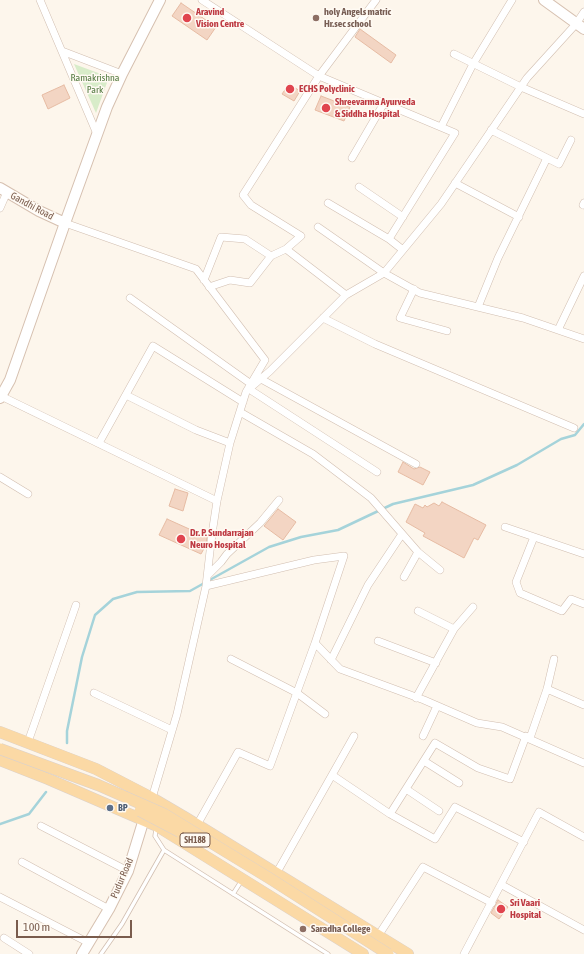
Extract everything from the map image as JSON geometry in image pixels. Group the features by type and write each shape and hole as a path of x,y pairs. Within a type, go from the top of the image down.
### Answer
{"main road":[{"name":"SH188","path":"0,732 96,769 152,798 276,874"},
{"path":"0,749 98,785 164,814 269,878 388,954"},
{"name":"SH188","path":"0,753 67,778 133,808 190,837 378,954"},
{"name":"SH188","path":"0,760 144,819 172,834 243,879"},
{"path":"144,819 152,798"},
{"path":"276,874 408,954"},
{"path":"243,879 362,954"}],"street":[{"path":"40,0 97,134"},
{"path":"160,0 122,74 97,134 10,380 1,394 217,501"},
{"path":"202,0 319,76 455,133 389,239"},
{"path":"209,287 230,280 250,283 272,256 286,249 301,236 251,205 243,194 319,76 376,0"},
{"path":"441,127 473,64 512,0"},
{"path":"544,0 580,26"},
{"path":"249,388 261,379 346,295 384,272 441,204 527,78 580,26 584,12"},
{"path":"62,51 122,74"},
{"path":"454,54 521,87 584,114"},
{"path":"352,158 384,103"},
{"path":"491,130 559,164 571,140"},
{"path":"478,307 498,258 547,158"},
{"path":"455,183 519,217"},
{"path":"359,187 403,217"},
{"path":"0,208 3,190"},
{"name":"Gandhi Road","path":"3,190 39,211 65,223"},
{"path":"328,203 389,239 403,250"},
{"path":"65,223 196,269 265,360 243,402 230,443 217,501 207,581 177,714 152,798"},
{"path":"318,227 384,272 420,293 523,318 584,339"},
{"path":"204,280 221,237 245,240 272,256"},
{"path":"286,249 346,295"},
{"path":"558,330 584,276"},
{"path":"414,289 400,318 447,331"},
{"path":"130,298 249,388 377,472"},
{"path":"323,318 375,344 574,428"},
{"path":"99,443 153,346 243,402"},
{"path":"261,379 416,464"},
{"path":"126,395 196,430 230,443"},
{"path":"240,412 313,454 371,498 418,552 440,570"},
{"path":"0,477 28,494"},
{"path":"207,581 227,554 257,526 279,500"},
{"path":"505,527 584,554"},
{"path":"332,660 368,585 402,534"},
{"path":"534,537 516,582 520,593 562,611 571,599 584,604"},
{"path":"404,577 418,552"},
{"path":"197,825 238,752 270,766 315,643 344,556 314,560 207,581"},
{"path":"28,742 76,605"},
{"path":"416,698 454,629 473,607"},
{"path":"418,611 454,629"},
{"path":"378,641 436,663"},
{"path":"315,643 340,669 477,723 502,727 528,737 584,763"},
{"path":"231,659 297,693 325,714"},
{"path":"390,814 435,743 478,768 510,779 547,689 554,659"},
{"path":"547,689 584,705"},
{"path":"94,693 172,730"},
{"path":"422,736 437,706"},
{"path":"276,874 354,736"},
{"path":"424,760 459,783"},
{"path":"332,775 390,814 435,839 456,807 524,842"},
{"path":"406,789 439,811"},
{"path":"464,954 540,812 584,837"},
{"name":"Pudur Road","path":"82,954 109,909 128,871 144,819"},
{"path":"40,826 128,871"},
{"path":"22,862 109,909"},
{"path":"378,936 422,868 492,903"},
{"path":"502,885 584,930"},
{"path":"0,897 89,943"},
{"path":"4,938 28,954"}],"lane":[{"path":"157,826 155,836 164,850 328,954"},
{"path":"101,954 122,924 164,850"},
{"path":"233,894 243,879"}],"green space":[{"name":"Ramakrishna Park","path":"74,64 109,77 96,113"}],"building":[{"path":"181,3 216,27 207,40 172,16"},
{"path":"360,29 396,55 391,63 355,37"},
{"path":"289,84 300,91 294,101 282,94"},
{"path":"64,85 70,98 48,109 42,95"},
{"path":"321,96 350,107 344,121 315,110"},
{"path":"403,462 414,469 420,467 430,472 423,485 398,472"},
{"path":"175,489 188,493 183,511 169,506"},
{"path":"442,502 486,525 478,540 474,538 464,558 423,536 425,533 406,522 415,504 423,508 425,505 427,507 434,503 439,506"},
{"path":"278,509 296,522 283,540 264,526"},
{"path":"167,519 207,537 206,545 201,554 159,535"},
{"path":"498,900 508,907 499,919 491,913"}],"waterway":[{"path":"67,743 67,731 82,657 95,615 113,599 137,592 190,591 269,547 301,537 338,530 393,504 473,485 517,465 561,439 575,435 584,424"},
{"path":"0,824 29,814 46,792"}],"place":[{"name":"Aravind Vision Centre","path":"187,18"},
{"name":"holy Angels matric Hr.sec school","path":"316,18"},
{"name":"ECHS Polyclinic","path":"290,89"},
{"name":"Shreevarma Ayurveda & Siddha Hospital","path":"326,108"},
{"name":"Dr. P. Sundarrajan Neuro Hospital","path":"181,539"},
{"name":"BP","path":"110,808"},
{"name":"Sri Vaari Hospital","path":"501,909"},
{"name":"Saradha College","path":"303,929"}]}
